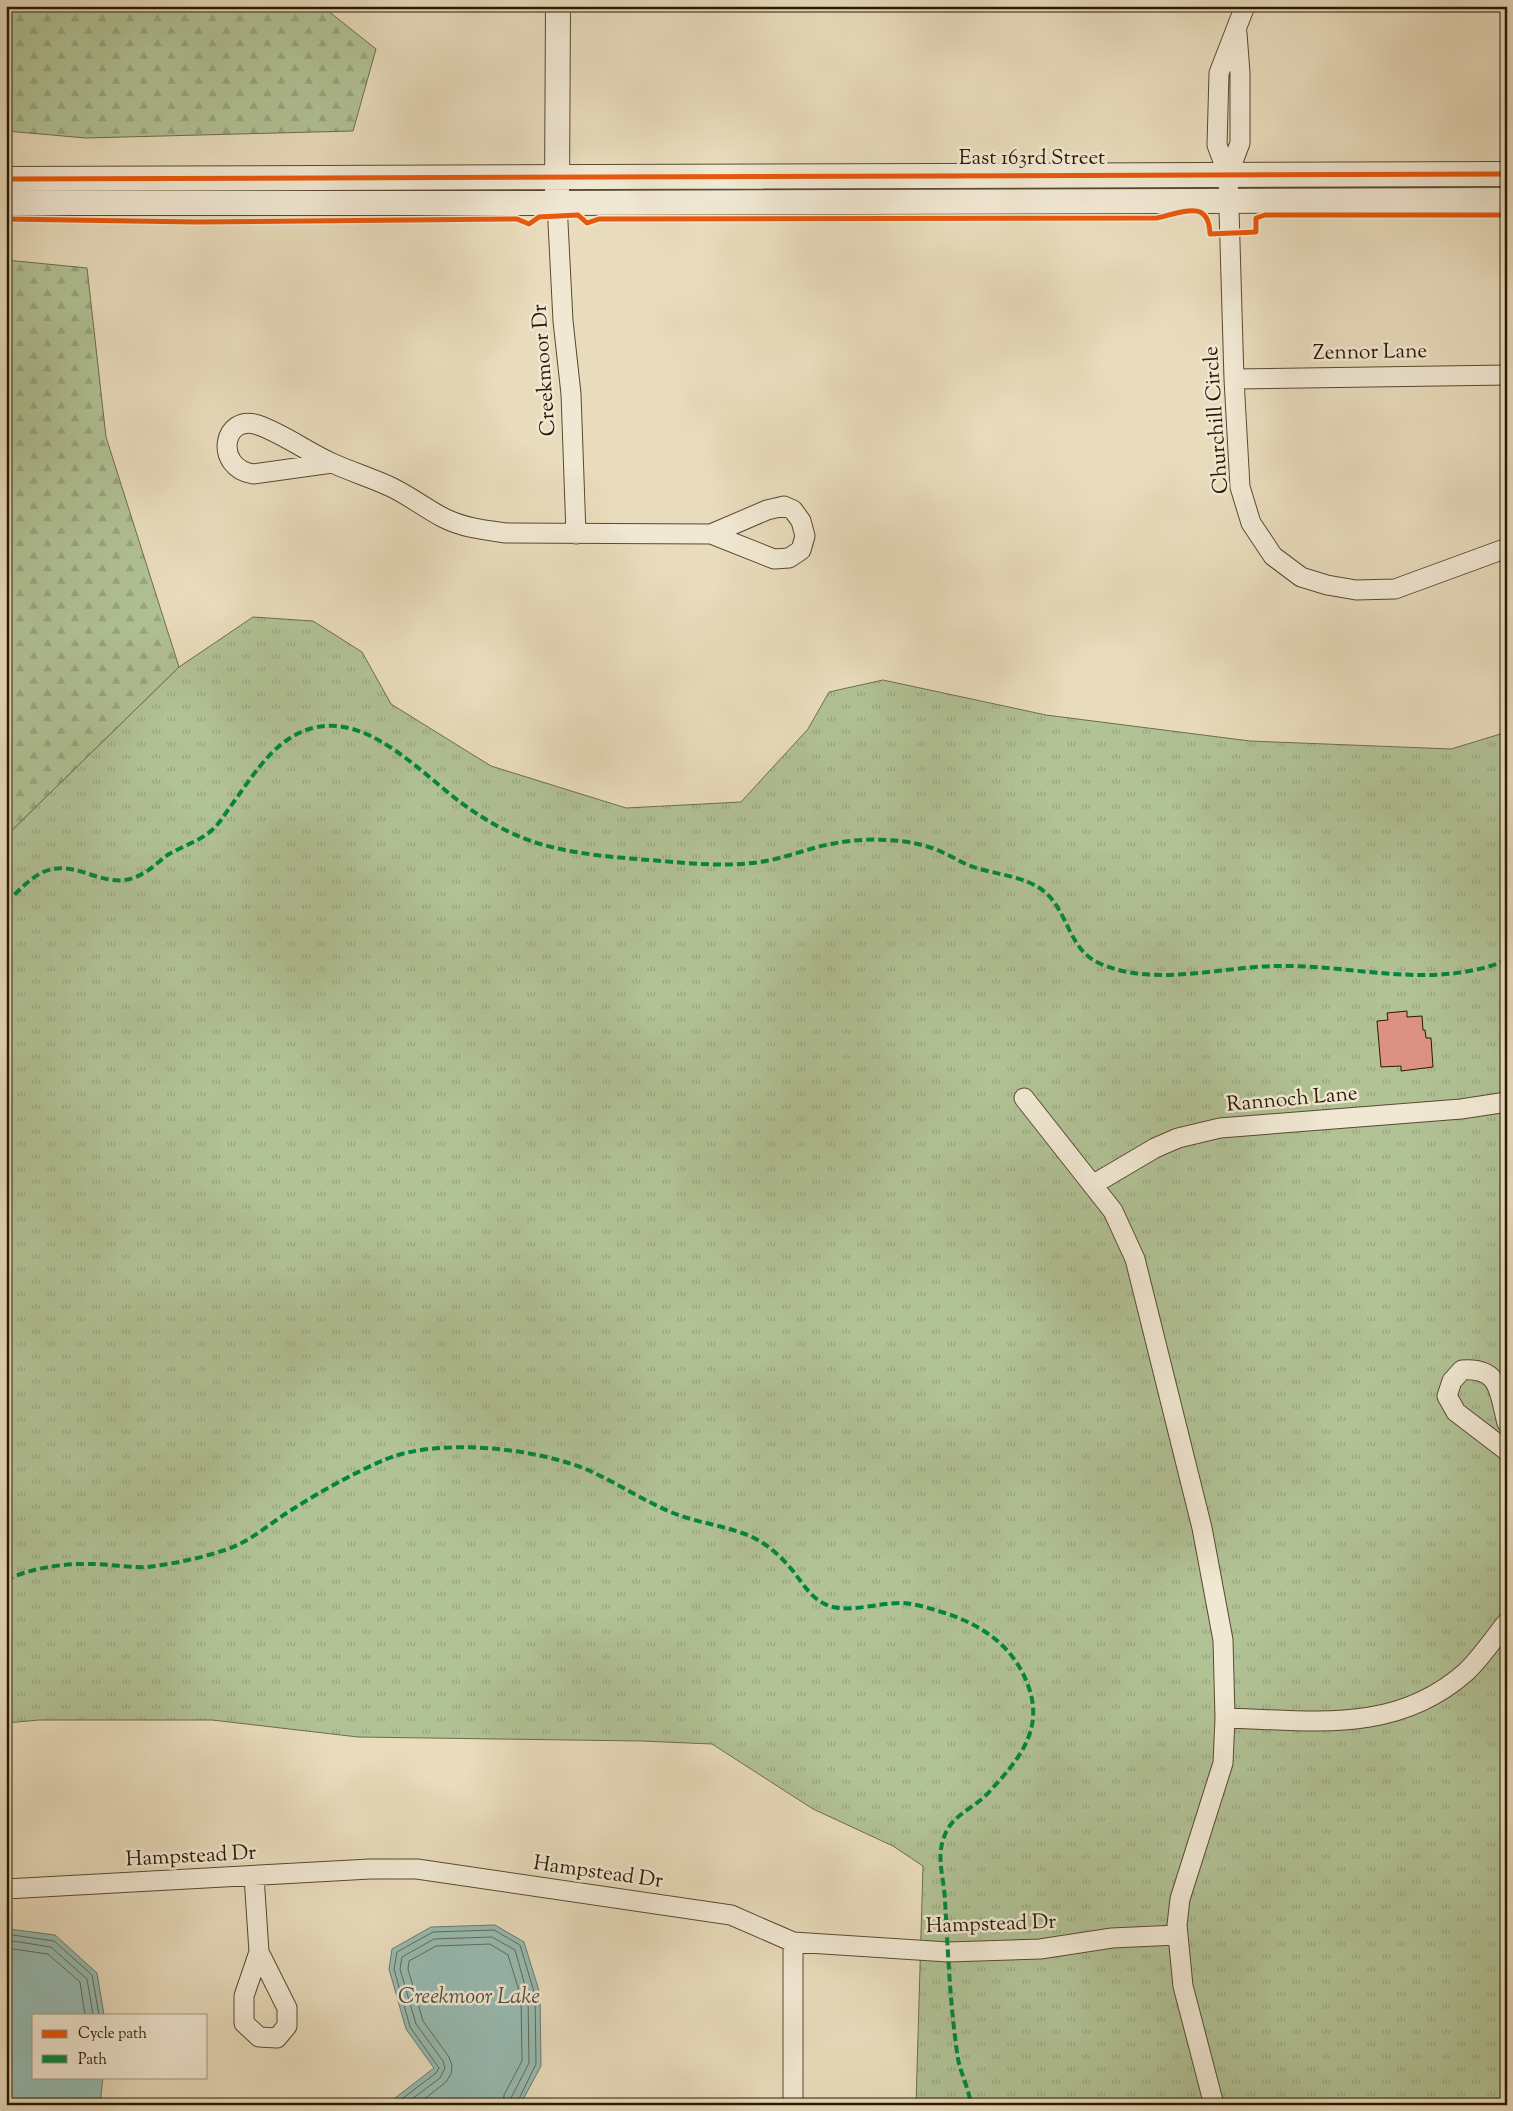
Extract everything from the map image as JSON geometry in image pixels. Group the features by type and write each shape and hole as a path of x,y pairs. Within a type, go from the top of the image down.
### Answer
{"street":[{"path":"557,203 558,6"},
{"path":"1228,175 1240,143 1240,73 1236,30 1245,6"},
{"name":"East 163rd Street","path":"6,178 1507,174"},
{"name":"Churchill Circle","path":"1228,175 1234,379 1240,487 1252,523 1273,556 1301,577 1356,590 1395,589 1507,548"},
{"name":"East 163rd Street","path":"6,202 557,203 1507,200"},
{"name":"Creekmoor Dr","path":"557,203 563,321 571,394 576,534"},
{"name":"Zennor Lane","path":"1234,379 1507,375"},
{"path":"332,463 254,474 244,472 234,466 228,456 227,445 230,433 239,425 251,423 265,428 332,463 378,481 444,518 475,529 506,533 711,534"},
{"path":"1024,1098 1094,1184 1113,1211 1135,1259 1202,1528 1223,1640 1225,1718 1222,1763 1180,1899 1177,1935 1183,1986 1214,2105"},
{"name":"Rannoch Lane","path":"1094,1184 1155,1148 1178,1138 1212,1129 1461,1109 1507,1102"},
{"path":"1507,1423 1498,1386 1492,1377 1477,1369 1462,1370 1452,1381 1447,1396 1456,1412 1507,1451"},
{"path":"1225,1718 1332,1721 1376,1717 1399,1711 1446,1688 1467,1671 1507,1622"},
{"name":"Hampstead Dr","path":"6,1889 370,1869 417,1869 731,1915 793,1942 948,1952 1040,1949 1112,1938 1177,1935"},
{"path":"254,1876 259,1952"},
{"path":"793,1942 793,2105"}],"green space":[{"path":"6,6 322,6 376,49 353,131 86,138 6,131"},
{"path":"6,260 87,268 106,437 179,667 6,836"},
{"path":"253,617 313,621 362,652 391,704 491,766 626,808 741,802 808,729 829,692 883,680 1046,715 1250,741 1451,749 1507,732 1507,2105 916,2105 923,1866 893,1846 813,1809 712,1744 641,1741 358,1737 212,1720 39,1720 6,1723 6,836 179,667"}],"water":[{"name":"Creekmoor Lake","path":"495,1925 524,1942 540,1994 541,2066 520,2105 386,2105 434,2068 406,2029 389,1969 392,1949 431,1927"},
{"path":"6,1930 55,1935 97,1973 104,2014 32,2014 32,2078 103,2078 100,2105 6,2105"}],"building":[{"path":"1407,1011 1407,1017 1422,1016 1423,1030 1425,1030 1426,1038 1431,1038 1433,1067 1401,1071 1401,1066 1381,1067 1377,1021 1388,1020 1387,1013"}],"marked path":[{"path":"6,903 33,878 53,869 64,868 118,880 130,879 142,874 169,854 212,830 261,765 282,743 309,729 325,726 344,727 362,732 380,741 486,820 534,842 562,849 620,858 722,865 766,861 823,846 853,841 888,840 928,847 968,865 1029,882 1038,887 1054,902 1082,950 1090,958 1101,964 1122,971 1165,975 1254,967 1304,966 1421,975 1450,974 1479,969 1507,960"},
{"path":"6,1580 26,1572 59,1565 92,1564 147,1567 206,1556 244,1542 285,1514 349,1476 384,1460 406,1453 431,1449 458,1447 486,1448 515,1451 566,1462 599,1475 673,1513 750,1536 776,1553 814,1597 826,1605 850,1608 908,1603 951,1615 980,1628 1004,1647 1014,1659 1029,1688 1033,1715 1028,1739 1016,1760 985,1796 955,1819 947,1830 942,1845 941,1860 953,2019 958,2059 971,2105"}],"cycle path":[{"path":"6,179 1507,174"},
{"path":"6,219 196,222 517,219 529,224 539,217 578,215 587,223 599,219 1157,218 1184,211 1192,211 1199,212 1205,216 1210,234 1256,232 1256,218 1265,215 1507,215"}]}
